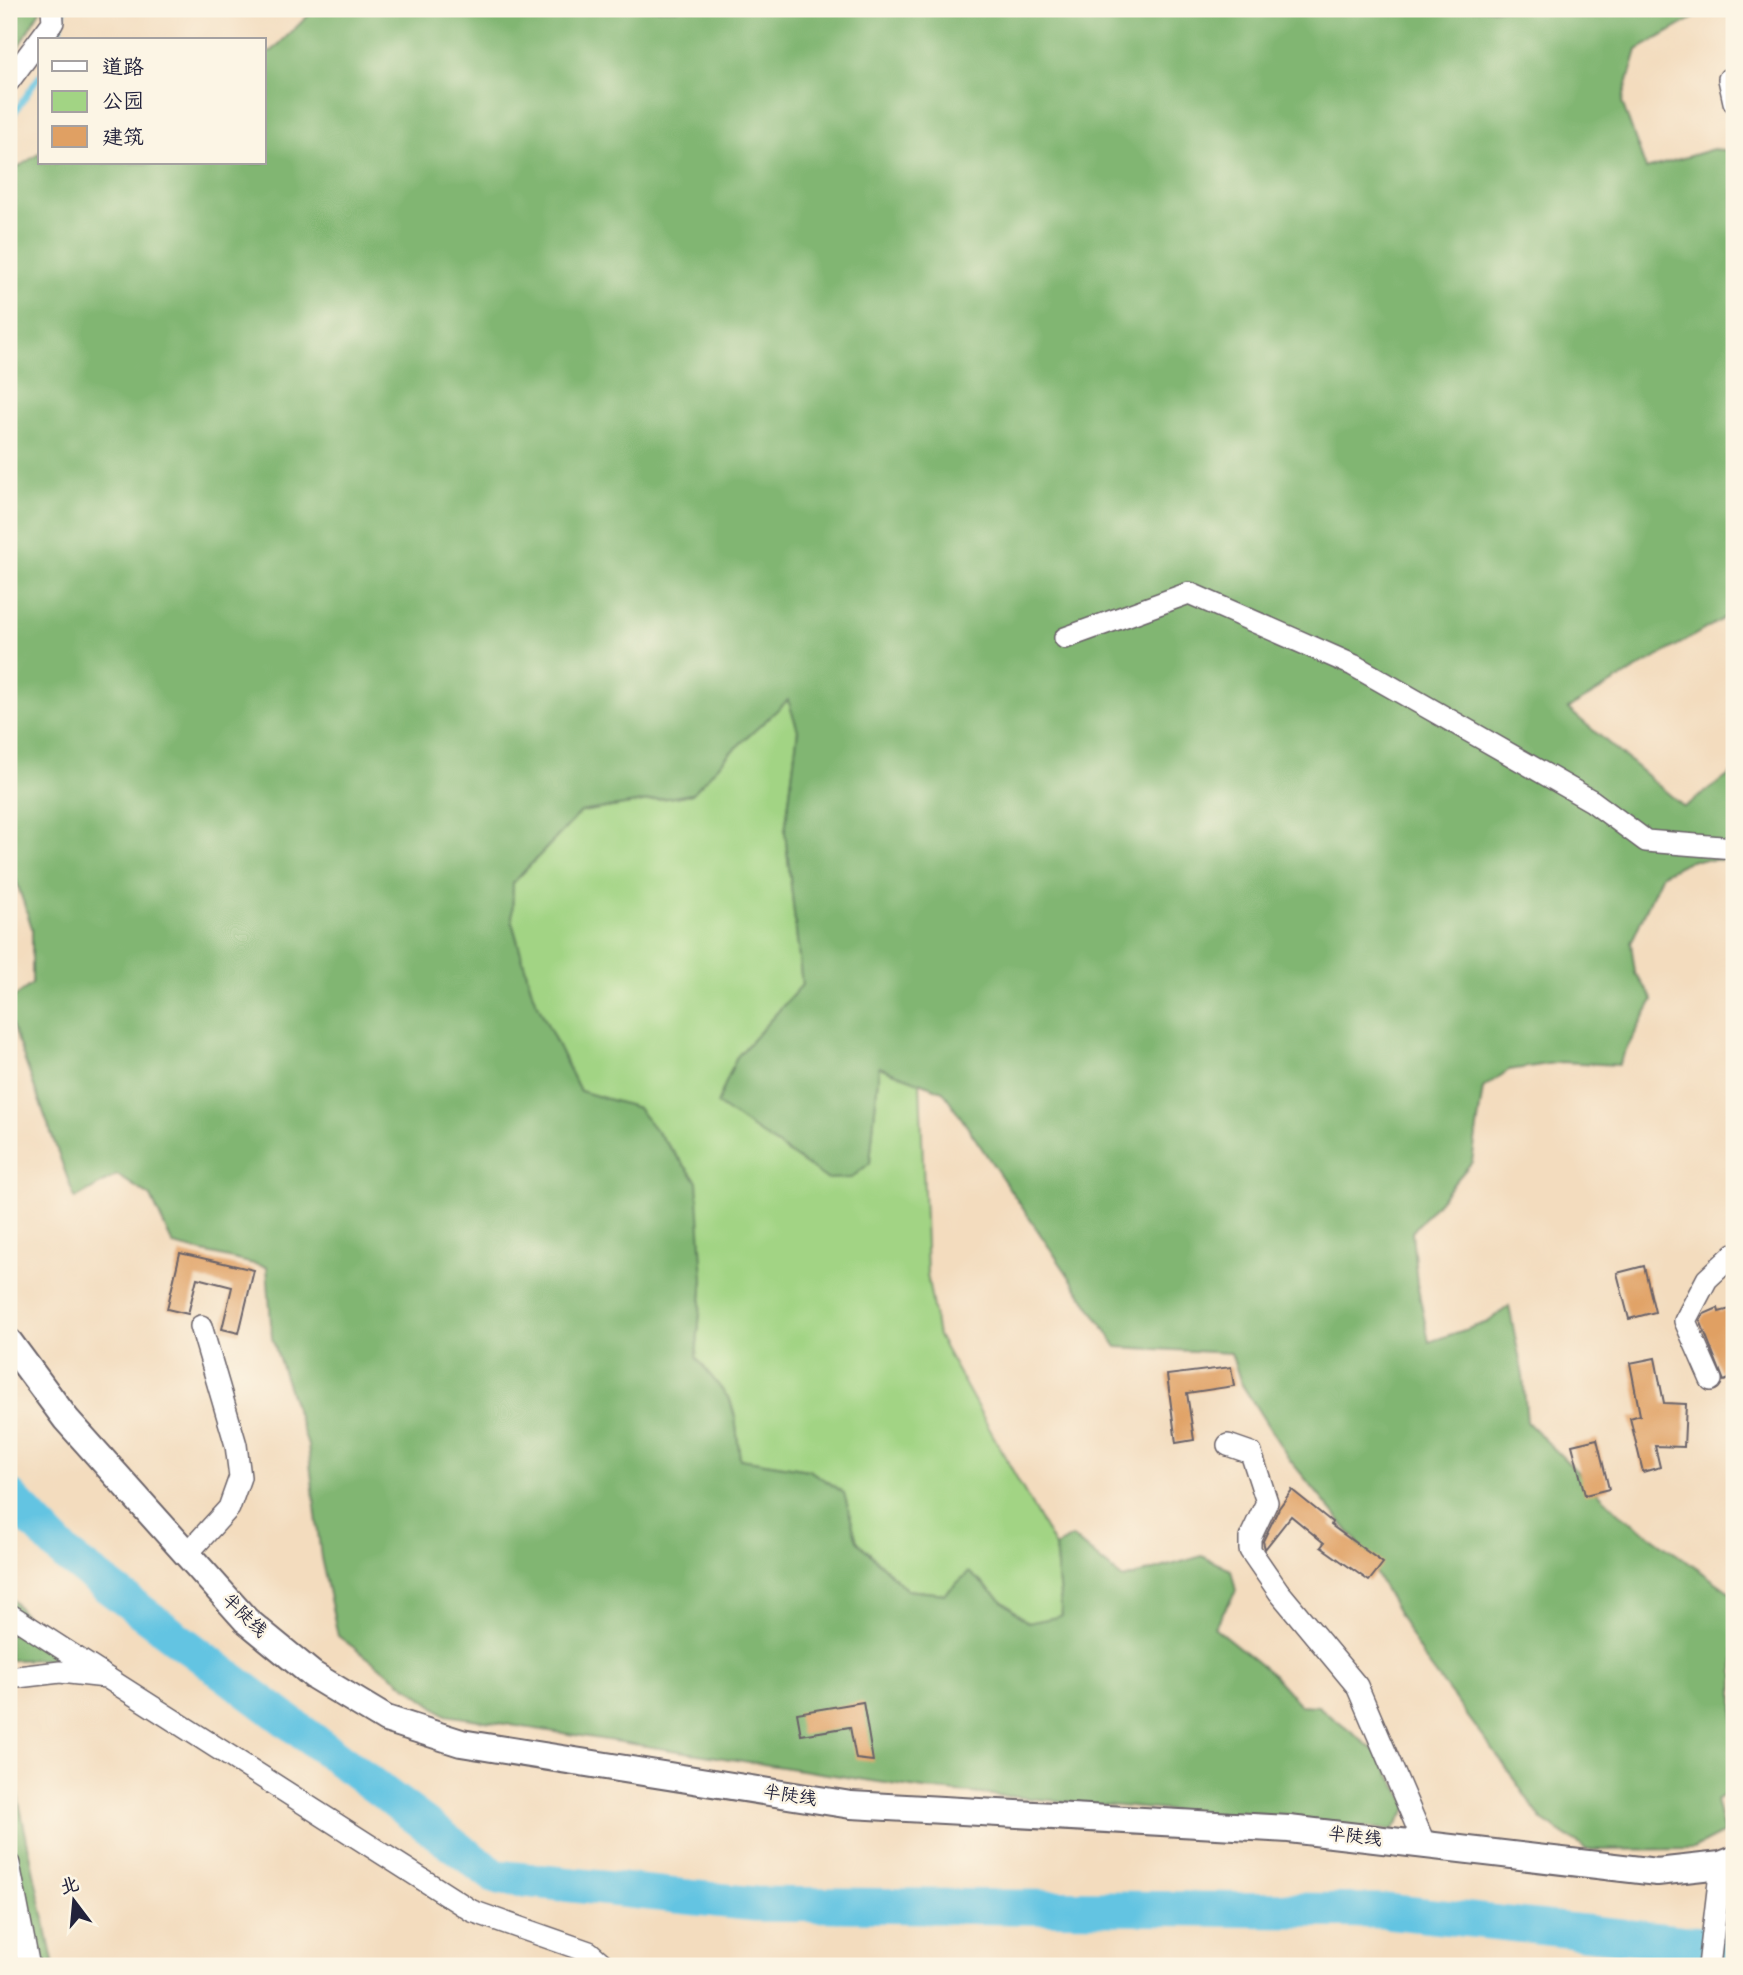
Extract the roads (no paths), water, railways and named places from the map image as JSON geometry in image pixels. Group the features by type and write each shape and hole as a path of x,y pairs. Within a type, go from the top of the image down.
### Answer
{"street":[{"path":"41,38 53,22 52,9"},
{"path":"9,81 38,42"},
{"path":"1729,79 1734,102"},
{"path":"1065,638 1189,593 1353,665 1592,801 1646,841 1734,848"},
{"path":"1711,1380 1685,1321 1707,1279 1734,1254"},
{"path":"187,1554 229,1508 240,1477 236,1446 201,1326"},
{"name":"半陡线","path":"9,1342 66,1419 246,1620 313,1675 386,1720 461,1743 851,1805 1289,1829 1657,1872 1728,1862"},
{"path":"1228,1445 1251,1453 1267,1502 1250,1538 1250,1550 1279,1592 1357,1686 1425,1845"},
{"path":"9,1614 472,1911 589,1952 605,1966"},
{"path":"9,1678 60,1672 106,1677"},
{"path":"1709,1966 1728,1862"},
{"path":"9,1864 28,1962 24,1966"}],"waterway":[{"path":"58,38 64,9"},
{"path":"9,121 38,78"},
{"path":"9,1496 66,1555 496,1877 755,1904 1386,1911 1687,1943 1734,1945"}]}
